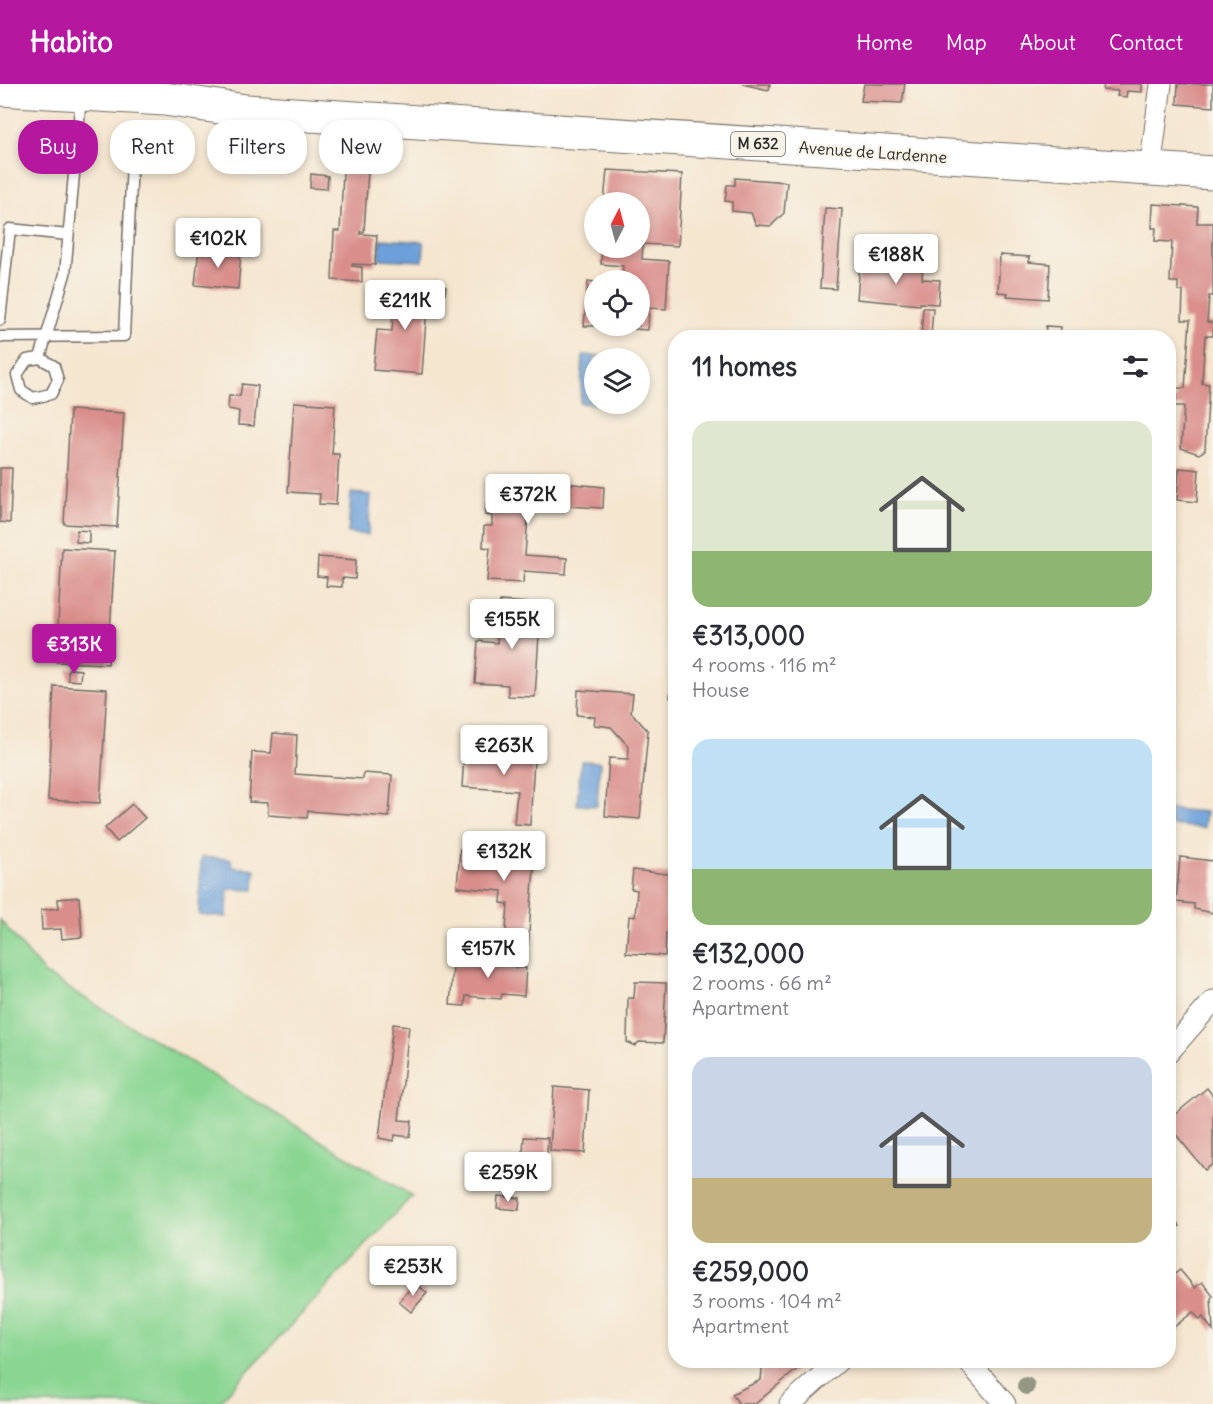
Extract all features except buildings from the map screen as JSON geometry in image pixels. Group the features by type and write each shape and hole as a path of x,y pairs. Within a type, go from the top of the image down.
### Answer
{"main road":[{"name":"Avenue de Lardenne","path":"0,89 165,118 246,111 1213,173"},
{"name":"Avenue de Lardenne","path":"0,108 80,104"}],"street":[{"path":"1150,170 1161,84"},
{"path":"1176,1044 1213,1001"},
{"path":"789,1404 827,1368"},
{"path":"974,1368 1005,1404"}],"lane":[{"path":"40,357 65,274 80,104"},
{"path":"0,338 124,336 131,174"},
{"path":"0,320 10,229 68,235"}],"green space":[{"path":"0,920 45,974 412,1196 217,1404 0,1404"}],"water":[{"path":"381,239 424,242 423,261 379,259"},
{"path":"583,355 584,355 584,403 580,403"},
{"path":"351,493 371,495 368,535 348,533"},
{"path":"581,761 600,762 597,806 577,805"},
{"path":"1176,810 1206,812 1204,828 1176,826"},
{"path":"201,857 231,859 232,867 255,869 254,890 228,889 227,917 199,915"}]}
